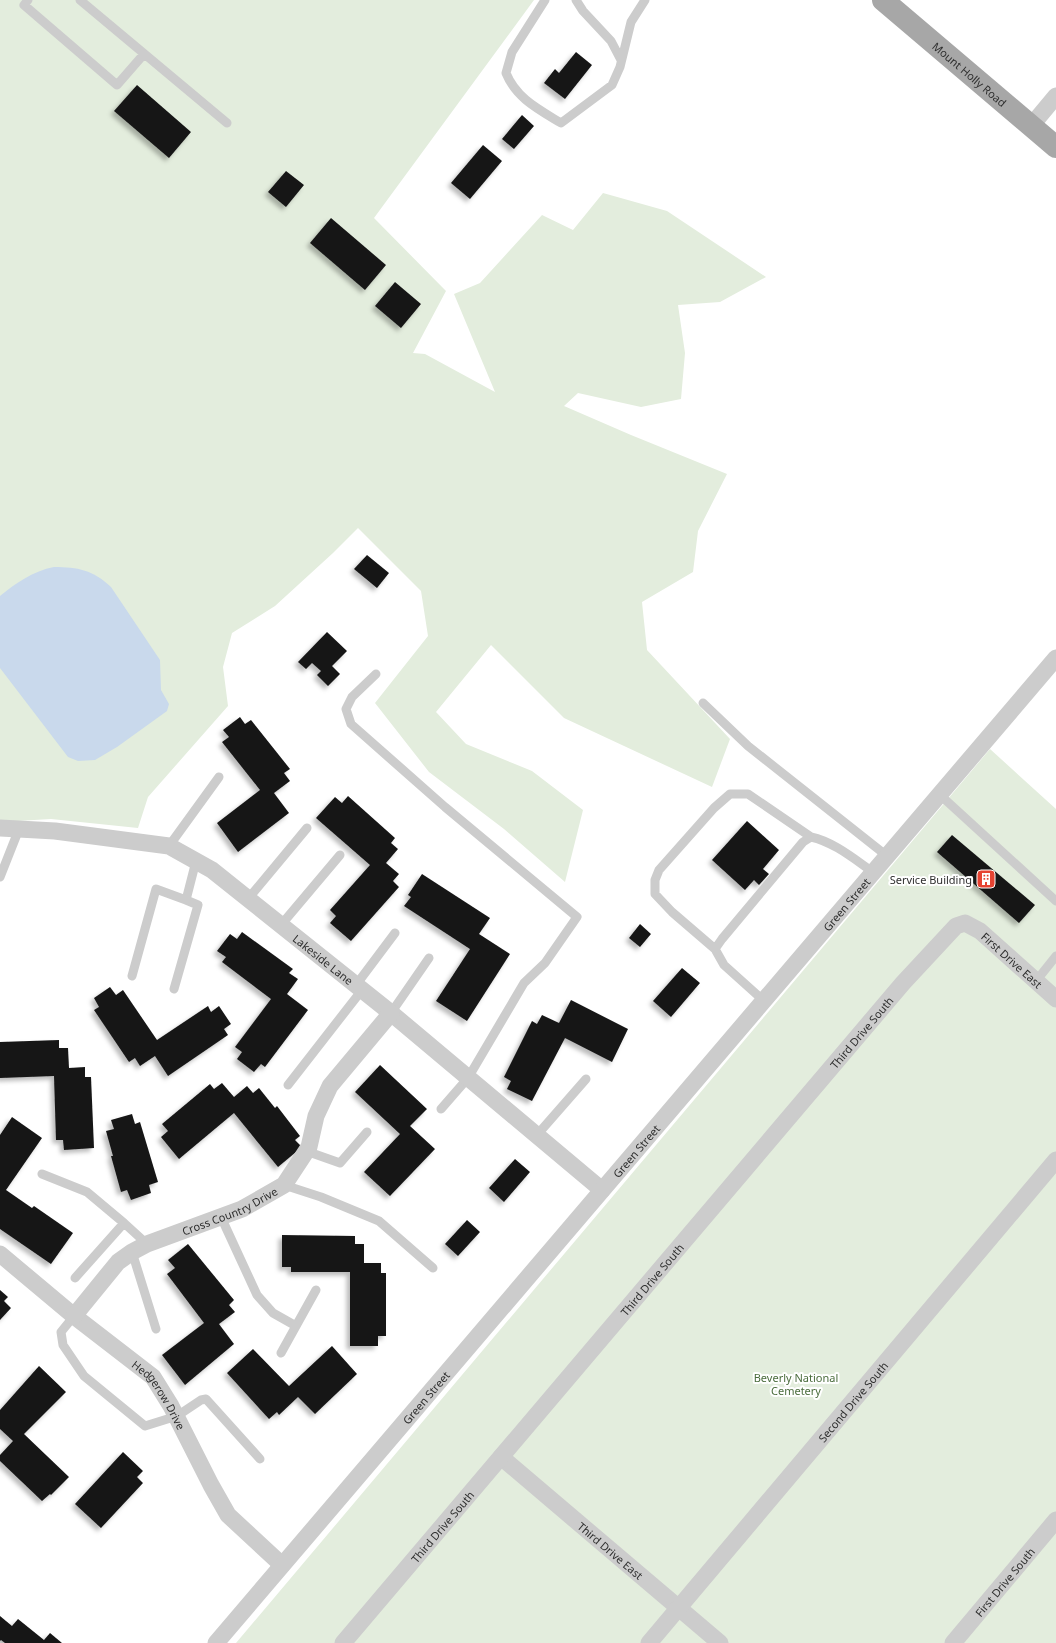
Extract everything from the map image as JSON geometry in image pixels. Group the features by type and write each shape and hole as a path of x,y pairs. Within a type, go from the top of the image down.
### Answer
{"main road":[{"name":"Mount Holly Road","path":"883,0 1056,147"}],"street":[{"path":"1031,126 1056,96"},
{"name":"Green Street","path":"216,1643 1056,658"},
{"name":"Lakeside Lane","path":"0,828 55,831 169,846 212,870 391,1014 602,1190"},
{"name":"First Drive East","path":"966,923 980,931 1056,999"},
{"name":"Third Drive South","path":"343,1643 903,983 956,926 966,923"},
{"name":"Cross Country Drive","path":"74,1316 118,1262 132,1252 147,1244 242,1209 284,1185 306,1151 316,1116 330,1086 391,1014"},
{"name":"Second Drive South","path":"649,1643 1056,1160"},
{"name":"Hedgerow Drive","path":"0,1254 74,1316 153,1377 177,1416 228,1515 282,1565"},
{"name":"Third Drive East","path":"501,1457 720,1643"},
{"name":"First Drive South","path":"953,1643 1056,1520"}],"lane":[{"path":"28,0 24,5 117,85 144,54"},
{"path":"80,0 227,123"},
{"path":"545,0 512,52 506,73 511,86 535,108 561,123 612,85 621,60 631,22 645,0"},
{"path":"576,0 583,11 611,41 621,60"},
{"path":"376,674 352,697 346,709 351,724 445,807 577,917 545,963 524,983 468,1078 441,1109"},
{"path":"703,703 748,746 887,856"},
{"path":"169,846 219,777"},
{"path":"764,1001 724,965 715,949 672,912 655,894 655,880 658,870 714,808 730,794 748,794 811,837 821,839 840,849 873,872"},
{"path":"940,794 1056,901"},
{"path":"248,899 307,828"},
{"path":"0,877 19,829"},
{"path":"715,949 781,867 803,842 811,837"},
{"path":"281,925 340,855"},
{"path":"186,900 196,861"},
{"path":"132,976 156,890 198,905 174,989"},
{"path":"288,1085 359,988 395,933"},
{"path":"1036,981 1056,956"},
{"path":"391,1014 429,958"},
{"path":"537,1135 586,1080"},
{"path":"306,1151 340,1162 367,1132"},
{"path":"42,1174 87,1192 147,1244"},
{"path":"284,1185 321,1197 379,1221 433,1268"},
{"path":"221,1217 257,1296 273,1314 296,1326"},
{"path":"75,1278 124,1223"},
{"path":"132,1252 156,1329"},
{"path":"281,1353 316,1290"},
{"path":"74,1316 61,1332 63,1345 84,1376 145,1426 177,1416 201,1400 206,1399 260,1459"}],"green space":[{"path":"0,0 534,0 374,218 446,291 413,353 425,354 495,392 454,294 480,283 542,215 573,230 603,193 667,211 766,277 720,302 678,305 685,353 681,399 641,407 578,393 564,406 727,474 698,531 693,572 642,602 647,650 730,739 712,787 564,718 491,645 436,712 466,744 532,771 583,810 565,882 504,829 429,772 375,703 428,636 421,591 358,528 275,606 232,633 223,667 228,706 148,797 138,828 51,819 0,822"},
{"name":"Beverly National Cemetery","path":"990,749 1056,809 1056,1643 236,1643"}],"water":[{"path":"54,567 78,569 91,573 111,587 160,660 161,690 169,704 167,711 117,747 95,760 78,761 68,757 0,668 0,596 25,578 39,571"}],"building":[{"path":"576,52 592,65 565,99 544,83 555,69 559,73"},
{"path":"137,85 191,132 169,158 114,111"},
{"path":"522,115 534,126 514,149 502,139"},
{"path":"483,145 502,161 470,199 451,183"},
{"path":"286,171 304,185 286,207 268,192"},
{"path":"331,218 386,265 365,290 310,243"},
{"path":"395,282 421,304 401,328 375,306"},
{"path":"367,555 389,573 377,588 354,569"},
{"path":"327,632 347,651 332,666 340,674 328,686 317,675 321,671 312,663 306,669 298,662"},
{"path":"240,717 245,724 251,720 290,769 284,773 290,781 274,793 289,813 238,852 217,823 260,790 222,742 229,737 223,730"},
{"path":"348,796 395,838 391,843 398,849 386,863 399,874 393,881 399,887 351,941 330,923 336,916 330,910 370,865 316,818 335,797 342,803"},
{"path":"747,821 779,850 763,869 769,874 759,885 754,880 745,890 712,860"},
{"name":"Service Building","path":"952,835 1035,905 1019,923 937,852"},
{"path":"422,874 490,918 479,934 510,954 467,1021 436,1001 470,949 404,906 411,897 408,895"},
{"path":"640,924 651,934 640,947 629,938"},
{"path":"242,932 293,969 289,973 298,979 287,994 308,1010 265,1067 261,1064 254,1072 237,1059 242,1052 235,1047 271,999 222,962 226,957 217,951 230,934 237,939"},
{"path":"682,968 700,983 671,1017 653,1001"},
{"path":"110,987 116,995 123,990 157,1040 208,1006 211,1012 219,1006 231,1024 224,1029 228,1035 168,1076 155,1056 140,1066 135,1058 129,1062 94,1010 99,1007 94,998"},
{"path":"571,1000 628,1029 612,1062 565,1038 532,1101 507,1089 511,1081 504,1077 532,1021 537,1024 542,1015 559,1023"},
{"path":"59,1040 59,1048 68,1048 69,1068 85,1067 85,1077 91,1077 94,1148 64,1150 63,1140 56,1140 54,1076 0,1078 0,1042"},
{"path":"380,1065 427,1109 410,1126 435,1149 390,1196 364,1172 400,1134 355,1092"},
{"path":"222,1083 234,1097 247,1086 253,1093 259,1088 275,1108 277,1106 300,1136 295,1140 302,1147 278,1167 234,1113 179,1159 161,1137 168,1131 162,1124 210,1084 214,1089"},
{"path":"132,1114 135,1124 140,1122 158,1182 149,1185 151,1193 131,1200 127,1190 121,1192 106,1131 114,1129 111,1120"},
{"path":"12,1117 42,1138 6,1190 32,1208 34,1206 73,1233 51,1264 0,1229 0,1135"},
{"path":"515,1159 530,1172 504,1202 489,1188"},
{"path":"467,1220 480,1232 458,1256 445,1244"},
{"path":"282,1235 355,1236 355,1244 364,1244 364,1263 381,1263 381,1273 386,1273 386,1336 378,1336 378,1346 350,1346 350,1272 291,1272 291,1267 282,1267"},
{"path":"188,1244 234,1300 229,1305 235,1312 219,1324 234,1344 185,1385 162,1355 204,1323 167,1274 175,1268 168,1260"},
{"path":"0,1290 8,1297 4,1301 11,1308 0,1320"},
{"path":"332,1346 357,1374 315,1414 298,1397 279,1415 277,1412 269,1419 227,1373 253,1349 289,1386"},
{"path":"39,1366 66,1392 24,1434 69,1477 51,1495 50,1494 42,1501 0,1461 0,1455 13,1441 0,1429 0,1410"},
{"path":"123,1452 143,1471 137,1477 143,1483 101,1528 75,1504"},
{"path":"0,1616 12,1626 18,1619 44,1640 50,1633 62,1643 5,1643 1,1640 0,1641"}],"place":[{"name":"Service Building","path":"986,879"}]}
